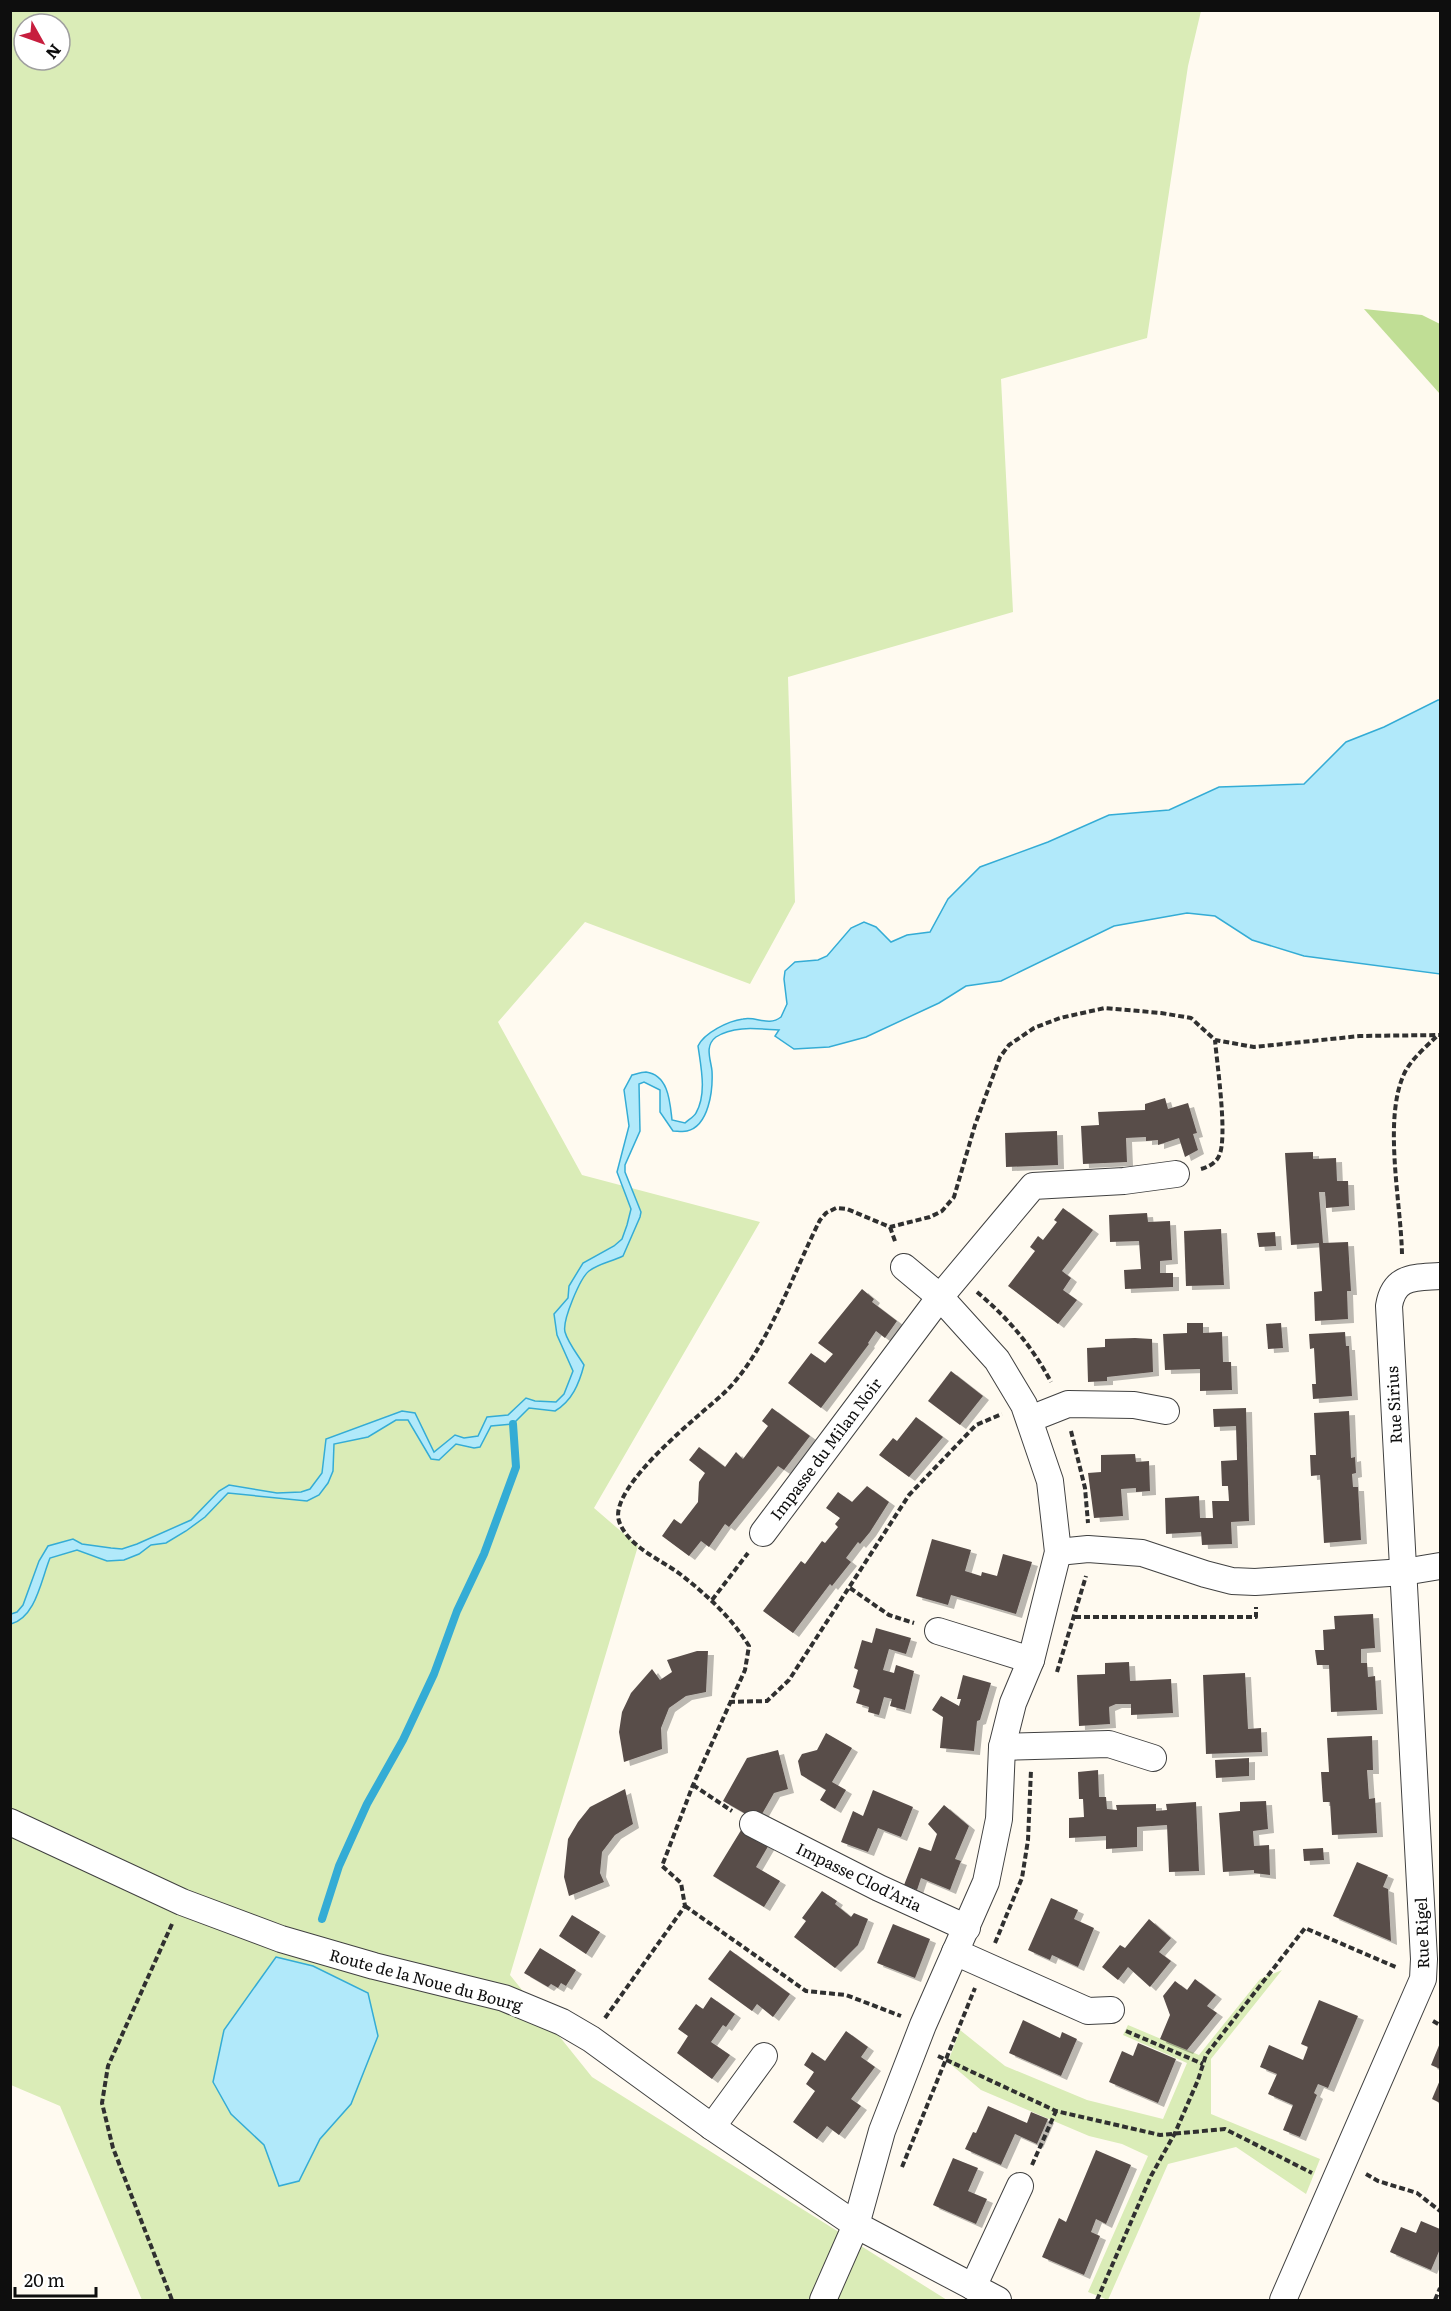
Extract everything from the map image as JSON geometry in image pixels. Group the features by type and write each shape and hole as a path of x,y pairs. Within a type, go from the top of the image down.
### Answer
{"street":[{"name":"Impasse du Milan Noir","path":"763,1533 940,1298 1033,1186 1124,1181 1176,1174"},
{"path":"823,2301 856,2225 882,2131 923,2025 986,1882 999,1819 1002,1747 1013,1703 1031,1660 1058,1552 1050,1481 1027,1412 997,1360 940,1298 904,1267"},
{"path":"1403,1281 1440,1276"},
{"name":"Rue Sirius","path":"1403,1281 1390,1295 1389,1306 1404,1572"},
{"path":"1027,1412 1068,1404 1134,1405 1166,1411"},
{"path":"1058,1552 1088,1549 1142,1553 1232,1581 1255,1582 1404,1572 1440,1566"},
{"name":"Rue Rigel","path":"1283,2301 1423,1979 1424,1959 1404,1572"},
{"path":"938,1631 1031,1660"},
{"path":"1002,1747 1109,1744 1153,1758"},
{"name":"Route de la Noue du Bourg","path":"10,1822 182,1902 281,1939 504,1998 562,2022 591,2039 712,2127 856,2225 998,2301"},
{"name":"Impasse Clod'Aria","path":"753,1824 879,1888 967,1928"},
{"path":"955,1952 1088,2011 1111,2010"},
{"path":"712,2127 764,2056"},
{"path":"973,2287 1020,2186"}],"path":[{"path":"591,2039 685,1906 681,1883 662,1866 693,1785 729,1701 745,1670 749,1646 735,1623 712,1600 680,1574 638,1546 619,1521 618,1510 621,1501 646,1464 724,1392 746,1367 788,1288 820,1220 826,1213 836,1208 847,1209 890,1227 930,1217 942,1211 954,1197 975,1125 1000,1057 1009,1045 1034,1028 1060,1018 1104,1008 1161,1013 1191,1018 1215,1040 1254,1047 1360,1036 1439,1035"},
{"path":"1403,1281 1394,1135 1396,1103 1404,1075 1423,1050 1439,1035"},
{"path":"1176,1174 1208,1167 1219,1158 1223,1138 1215,1040"},
{"path":"729,1701 767,1701 789,1680 903,1503 976,1425 1027,1412"},
{"name":"Impasse du Milan Noir","path":"712,1600 763,1533"},
{"path":"1075,1617 1256,1617 1255,1582"},
{"path":"850,1588 890,1615 938,1631"},
{"path":"693,1785 753,1824"},
{"path":"172,2301 113,2148 102,2103 108,2066 182,1902"},
{"path":"685,1906 807,1990 846,1995 923,2025 938,2057 1056,2111 1160,2135 1225,2129 1339,2173 1378,2181 1417,2193 1440,2211"},
{"path":"1097,2301 1151,2176 1175,2133 1206,2055 1305,1928 1423,1979"},
{"path":"1111,2010 1117,2027 1203,2064"},
{"path":"1020,2186 1036,2159 1056,2111"},
{"path":"1435,2301 1440,2289"}],"green space":[{"path":"10,11 1201,11 1188,66 1147,338 1001,379 1013,612 788,677 795,902 750,984 585,922 498,1022 582,1175 760,1222 594,1508 638,1546 510,1975 592,2077 947,2300 142,2300 60,2106 11,2085"},
{"path":"1364,309 1422,315 1440,324 1440,394"},
{"path":"1282,1970 1211,2059 1211,2114 1320,2159 1306,2194 1236,2147 1168,2164 1108,2300 1088,2292 1148,2156 1122,2144 1089,2136 981,2090 948,2062 960,2030 1005,2066 1087,2100 1163,2119 1187,2063 1123,2035 1128,2025 1199,2055 1260,1979"}],"water":[{"path":"1440,700 1440,974 1304,956 1252,940 1215,916 1187,913 1114,926 1001,981 966,986 939,1003 866,1037 829,1047 794,1049 775,1036 779,1030 747,1029 723,1033 716,1037 710,1045 712,1079 710,1097 705,1115 694,1128 673,1131 660,1112 660,1090 644,1082 639,1084 640,1131 625,1165 625,1172 641,1212 640,1217 623,1256 589,1271 572,1300 566,1319 565,1332 584,1365 574,1391 561,1407 555,1411 529,1408 513,1424 491,1426 480,1447 456,1444 439,1460 431,1459 408,1420 396,1420 368,1437 334,1444 333,1471 328,1483 319,1495 307,1501 228,1493 205,1517 186,1531 166,1543 151,1545 139,1554 124,1560 107,1561 77,1550 50,1558 32,1606 19,1620 11,1624 11,1614 17,1612 23,1605 39,1561 48,1546 73,1539 82,1544 122,1549 137,1544 191,1520 219,1491 229,1485 277,1493 301,1492 310,1489 322,1473 326,1439 402,1411 415,1413 434,1452 455,1435 464,1438 478,1436 487,1417 508,1415 526,1398 556,1402 564,1394 573,1371 557,1335 554,1314 568,1298 569,1286 583,1263 622,1239 631,1209 617,1172 629,1126 624,1090 632,1075 646,1072 659,1078 667,1091 672,1120 685,1123 695,1114 701,1097 702,1080 698,1046 701,1041 717,1028 737,1020 748,1018 772,1021 781,1017 787,1004 785,971 795,962 818,960 827,956 851,928 864,922 876,927 891,942 907,935 930,932 948,899 980,867 1048,842 1109,815 1169,810 1219,787 1304,784 1346,742 1384,727"},
{"path":"276,1957 313,1966 368,1993 378,2036 351,2104 320,2139 299,2181 279,2186 264,2145 231,2114 213,2082 224,2030"}],"building":[{"path":"1165,1098 1168,1109 1188,1103 1197,1133 1193,1134 1198,1150 1185,1157 1179,1138 1158,1145 1158,1140 1146,1141 1146,1137 1126,1138 1127,1162 1083,1164 1081,1126 1099,1125 1098,1112 1145,1110 1145,1104"},
{"path":"1057,1131 1058,1165 1006,1167 1005,1133"},
{"path":"1313,1152 1313,1159 1336,1158 1337,1181 1348,1181 1349,1206 1326,1208 1325,1192 1319,1192 1323,1243 1348,1242 1351,1291 1347,1291 1348,1319 1315,1321 1314,1292 1322,1291 1319,1243 1291,1245 1285,1153"},
{"path":"1063,1208 1093,1230 1062,1271 1071,1278 1063,1290 1077,1300 1058,1324 1008,1286 1035,1251 1030,1247 1038,1236 1043,1240 1057,1222 1054,1220"},
{"path":"1147,1213 1148,1222 1170,1221 1172,1260 1160,1261 1160,1273 1173,1273 1173,1287 1125,1289 1124,1270 1141,1269 1139,1241 1110,1242 1109,1215"},
{"path":"1221,1229 1224,1285 1186,1286 1184,1231"},
{"path":"1275,1232 1276,1246 1259,1247 1257,1233"},
{"path":"862,1289 874,1299 872,1302 897,1321 885,1338 876,1331 869,1344 821,1408 788,1383 811,1353 825,1363 833,1354 818,1343"},
{"path":"1187,1323 1203,1323 1203,1333 1222,1332 1223,1362 1231,1362 1232,1390 1200,1391 1200,1369 1165,1370 1163,1334 1187,1333"},
{"path":"1281,1323 1283,1348 1268,1349 1266,1324"},
{"path":"1345,1332 1346,1346 1349,1346 1352,1396 1313,1399 1312,1384 1316,1384 1314,1348 1310,1349 1309,1334"},
{"path":"1105,1339 1152,1339 1153,1372 1107,1377 1107,1381 1088,1382 1087,1348 1105,1347"},
{"path":"951,1371 983,1396 960,1425 928,1401"},
{"path":"772,1408 810,1436 784,1470 778,1466 729,1527 725,1524 709,1547 701,1541 689,1556 662,1536 674,1519 681,1524 698,1502 699,1482 705,1473 689,1460 699,1447 725,1467 736,1452 743,1459 768,1426 762,1421"},
{"path":"1246,1408 1249,1521 1231,1522 1232,1544 1202,1545 1201,1532 1166,1534 1165,1498 1199,1496 1200,1518 1213,1518 1212,1501 1229,1501 1228,1486 1222,1486 1221,1461 1237,1460 1236,1426 1214,1427 1213,1409"},
{"path":"1349,1411 1351,1458 1355,1457 1356,1473 1352,1474 1353,1487 1358,1487 1361,1540 1324,1543 1320,1475 1311,1476 1310,1455 1316,1455 1314,1413"},
{"path":"916,1417 943,1437 909,1477 879,1455 893,1438 897,1441"},
{"path":"1135,1454 1136,1462 1149,1461 1150,1491 1136,1492 1136,1488 1121,1489 1123,1516 1094,1518 1088,1473 1101,1472 1101,1455"},
{"path":"867,1486 889,1502 870,1532 860,1544 858,1542 846,1558 851,1562 832,1586 830,1584 793,1633 763,1611 801,1561 805,1564 822,1541 825,1543 838,1527 835,1524 840,1518 826,1508 838,1492 852,1502"},
{"path":"932,1539 971,1550 965,1571 981,1576 982,1572 997,1576 1003,1554 1032,1562 1016,1614 951,1595 948,1605 916,1596"},
{"path":"1373,1614 1375,1648 1361,1649 1361,1663 1367,1663 1368,1677 1375,1676 1377,1710 1331,1712 1329,1665 1317,1665 1315,1650 1324,1650 1323,1630 1335,1629 1334,1616"},
{"path":"876,1628 911,1638 906,1654 889,1649 883,1670 894,1673 896,1665 914,1671 905,1710 890,1706 892,1699 884,1697 879,1715 868,1712 869,1707 856,1703 860,1690 853,1687 858,1670 854,1668 862,1640 872,1643"},
{"path":"697,1651 708,1651 706,1692 686,1696 669,1708 661,1728 662,1749 624,1762 619,1732 622,1712 631,1693 652,1669 660,1680 672,1672 667,1660"},
{"path":"1129,1662 1130,1681 1171,1679 1173,1713 1131,1715 1131,1704 1116,1704 1109,1707 1110,1724 1079,1726 1077,1675 1105,1674 1105,1663"},
{"path":"1245,1673 1248,1729 1261,1728 1262,1752 1206,1754 1203,1675"},
{"path":"963,1675 991,1683 980,1720 977,1721 974,1751 940,1748 943,1717 932,1710 941,1696 959,1706 961,1699 957,1699"},
{"path":"826,1733 852,1748 832,1782 846,1790 835,1809 820,1800 826,1790 801,1775 798,1761 802,1754 817,1750"},
{"path":"1372,1736 1373,1770 1367,1770 1369,1799 1375,1798 1377,1833 1332,1835 1330,1802 1323,1802 1321,1772 1329,1772 1327,1738"},
{"path":"778,1750 788,1789 774,1793 758,1821 723,1801 747,1758"},
{"path":"1249,1758 1249,1776 1216,1778 1215,1760"},
{"path":"1098,1770 1099,1797 1106,1797 1107,1809 1117,1810 1116,1805 1156,1804 1156,1811 1167,1810 1166,1804 1196,1802 1199,1871 1169,1872 1167,1825 1137,1827 1137,1847 1106,1849 1106,1836 1069,1838 1069,1818 1084,1817 1083,1799 1079,1799 1078,1772"},
{"path":"625,1789 633,1824 615,1835 602,1852 600,1873 604,1882 569,1896 564,1877 568,1839 590,1807"},
{"path":"873,1790 913,1807 901,1837 878,1828 868,1852 841,1842 853,1811 863,1816"},
{"path":"1266,1801 1268,1829 1253,1831 1254,1846 1269,1845 1270,1875 1254,1873 1254,1870 1223,1872 1219,1813 1240,1811 1240,1802"},
{"path":"944,1805 969,1826 955,1859 961,1861 950,1890 921,1878 917,1890 904,1885 919,1847 931,1851 937,1834 928,1824"},
{"path":"743,1827 770,1843 756,1867 780,1881 764,1907 713,1876"},
{"path":"1323,1848 1324,1860 1304,1861 1303,1849"},
{"path":"1357,1862 1388,1875 1383,1887 1388,1889 1391,1941 1333,1916"},
{"path":"822,1891 837,1901 835,1904 851,1917 854,1913 868,1919 858,1945 835,1968 794,1937 806,1921 802,1918"},
{"path":"1051,1898 1078,1910 1074,1919 1094,1928 1078,1967 1052,1955 1050,1960 1028,1950"},
{"path":"572,1915 600,1932 586,1954 559,1936"},
{"path":"1149,1919 1171,1938 1159,1952 1171,1961 1150,1987 1128,1967 1118,1980 1102,1967 1120,1945 1125,1948"},
{"path":"893,1924 930,1939 915,1978 877,1963"},
{"path":"540,1948 576,1970 566,1986 561,1983 558,1988 551,1984 548,1987 524,1973"},
{"path":"730,1950 790,1994 773,2017 757,2004 752,2011 708,1979"},
{"path":"1195,1979 1216,1995 1207,2006 1217,2013 1187,2050 1160,2039 1170,2015 1163,1996 1175,1981 1187,1990"},
{"path":"711,1997 735,2014 726,2027 723,2025 711,2042 730,2055 712,2079 677,2053 688,2036 678,2029 696,2004 703,2009"},
{"path":"1319,2000 1358,2016 1328,2088 1318,2084 1314,2093 1317,2095 1300,2137 1283,2130 1293,2105 1268,2094 1277,2074 1260,2067 1269,2045 1303,2060 1308,2047 1301,2044"},
{"path":"1023,2020 1060,2038 1062,2032 1077,2039 1061,2076 1009,2053"},
{"path":"846,2031 868,2047 861,2057 875,2067 851,2099 861,2106 839,2135 827,2126 817,2139 793,2122 815,2091 806,2084 814,2072 804,2065 812,2052 825,2061"},
{"path":"1138,2043 1176,2059 1158,2103 1109,2082 1122,2051 1133,2056"},
{"path":"1440,2043 1440,2069 1431,2065"},
{"path":"1440,2080 1440,2103 1432,2099"},
{"path":"988,2106 1027,2123 1031,2112 1048,2119 1037,2144 1015,2134 1001,2165 965,2149 973,2132 976,2133"},
{"path":"1096,2150 1131,2165 1106,2224 1096,2219 1091,2232 1100,2236 1084,2275 1042,2257 1059,2218 1066,2222"},
{"path":"953,2158 978,2168 968,2191 987,2199 976,2224 933,2205"},
{"path":"1421,2221 1440,2229 1440,2249 1431,2270 1390,2252 1401,2227 1416,2233"}],"waterway":[{"path":"322,1919 339,1866 367,1804 403,1740 434,1674 457,1611 484,1554 516,1467 513,1424"}]}
